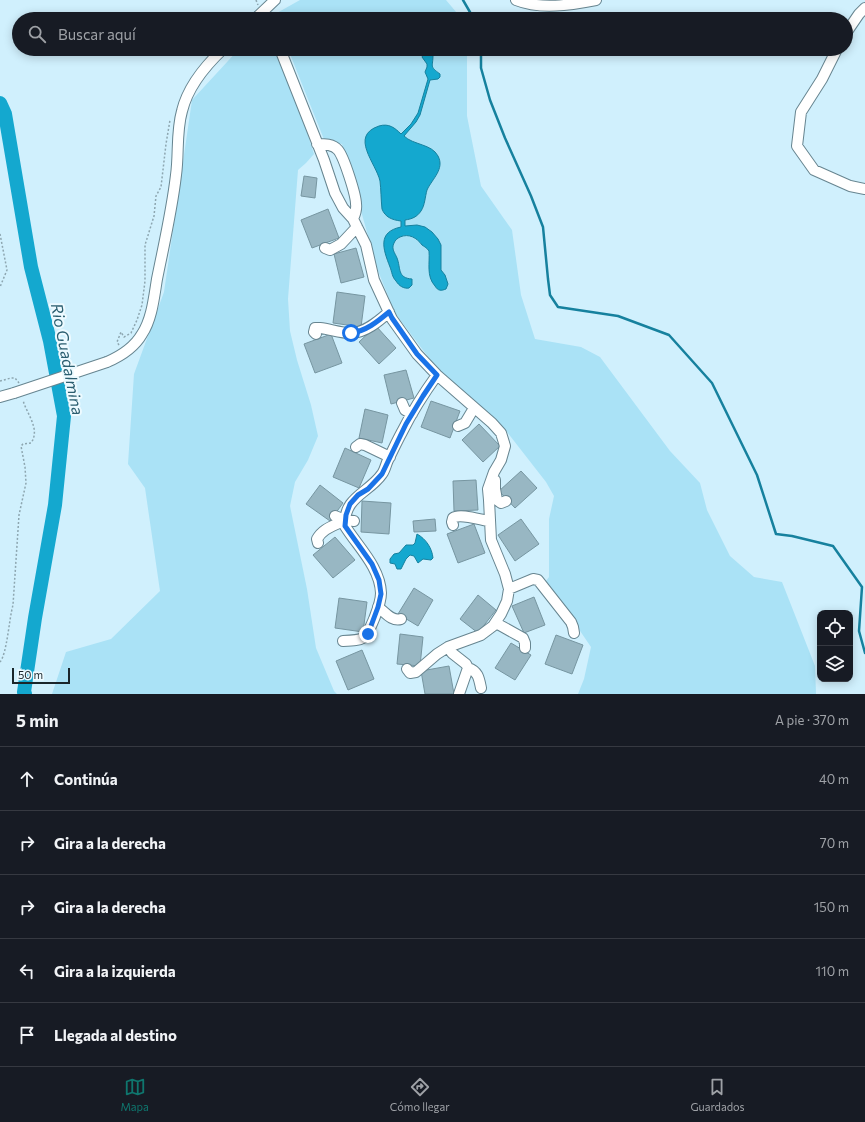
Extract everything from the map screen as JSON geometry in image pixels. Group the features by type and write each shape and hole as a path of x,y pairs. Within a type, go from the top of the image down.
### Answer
{"street":[{"path":"267,12 275,0"},
{"path":"516,0 533,5 553,5 576,4 596,0"},
{"path":"853,23 865,8"},
{"path":"0,397 17,390 107,362 130,349 142,335 152,306 175,185 178,131 182,111 187,96 195,81 216,56"},
{"path":"283,56 318,144 335,193 343,208 355,223 366,245 374,280 392,318 417,354 437,375 492,423 501,433 505,446 502,460 496,469 488,489 491,540 501,557 509,589 507,600 501,614 496,623 481,635 448,647 433,657 416,672 410,673 407,669"},
{"path":"833,56 801,112 797,146 814,170 850,186 865,189"},
{"path":"318,144 335,147 340,154 350,178 356,203 355,223 341,244 338,248 330,250 324,248"},
{"path":"316,334 314,332 315,328 341,329 351,333 362,333 389,312"},
{"path":"343,641 359,640 368,634 381,594 379,580 372,564 345,526 350,521 350,504 358,495 368,489 382,474 412,414 437,375"},
{"path":"402,404 405,410 412,414"},
{"path":"458,426 465,423 474,408"},
{"path":"362,445 390,457"},
{"path":"491,457 496,469 495,489 497,500 501,503 506,501"},
{"path":"453,525 452,522 454,517 462,515 489,521"},
{"path":"335,516 350,521"},
{"path":"318,544 317,539 320,534 330,526 350,521"},
{"path":"509,589 533,579 538,580 571,622 574,633"},
{"path":"378,607 394,620 401,619"},
{"path":"496,623 523,638 525,648"},
{"path":"448,647 452,653 466,664 468,668 475,671 479,677 481,688"},
{"path":"459,694 468,668"}],"path":[{"path":"120,347 117,342 120,332 124,337 131,333 142,305 145,281 145,245 154,216 156,196 161,187 171,115"},
{"path":"0,234 7,270 0,287"},
{"path":"0,381 15,378 19,382 17,390"},
{"path":"0,662 6,649 10,615 13,605 19,515 26,483 21,446 23,444 31,443 34,440 32,418 24,405 23,400"}],"shaded area":[{"path":"300,0 446,0 456,12 279,12"},
{"path":"233,56 278,56 305,126 314,154 298,170 288,299 290,331 311,405 318,436 308,460 295,482 290,506 307,589 316,648 334,691 337,694 52,694 66,652 111,639 160,591 145,488 128,464 134,374 164,292 192,100"},
{"path":"291,56 467,56 467,116 481,186 512,230 521,295 535,339 581,347 600,357 670,451 700,483 707,510 730,556 754,577 782,582 815,666 816,694 578,694 584,679 591,647 546,581 549,577 549,519 554,496 546,482 507,432 438,370 395,313 378,271 342,144 325,142"}],"water":[{"path":"433,56 432,66 440,74 440,77 438,79 430,80 420,115 404,136 435,152 440,161 440,165 437,174 427,190 421,211 418,215 405,220 405,226 417,225 425,227 438,239 441,245 441,270 445,275 448,284 446,289 441,290 436,288 430,278 429,251 418,240 410,236 398,238 394,242 393,247 400,272 404,277 412,279 412,285 409,288 403,288 394,278 385,254 384,242 388,233 393,229 401,227 401,221 389,218 382,209 380,181 365,143 366,136 370,130 379,126 389,126 401,134 411,124 418,113 428,79 425,72 427,64 422,57"},
{"path":"417,534 428,544 433,558 431,560 423,559 418,563 414,556 410,555 406,559 401,569 397,569 395,564 390,563 390,559 394,554 399,553 406,545 413,545"}],"building":[{"path":"304,176 317,178 315,198 301,196"},
{"path":"328,209 339,238 312,248 301,220"},
{"path":"356,248 364,277 341,283 334,254"},
{"path":"337,292 365,296 361,327 333,323"},
{"path":"376,326 396,348 379,364 359,342"},
{"path":"331,334 342,363 315,373 304,344"},
{"path":"406,370 414,398 391,404 384,375"},
{"path":"431,401 460,411 450,438 421,427"},
{"path":"365,409 388,415 382,443 359,438"},
{"path":"479,424 500,446 483,462 462,440"},
{"path":"345,448 371,460 359,488 333,477"},
{"path":"521,471 537,488 515,508 499,491"},
{"path":"476,480 478,510 454,511 453,481"},
{"path":"320,485 343,503 330,521 306,504"},
{"path":"362,501 391,503 389,534 361,532"},
{"path":"435,519 436,531 414,532 413,521"},
{"path":"521,519 539,544 515,561 498,535"},
{"path":"474,524 485,553 458,563 447,534"},
{"path":"335,537 355,560 333,578 313,555"},
{"path":"414,588 433,600 418,626 398,614"},
{"path":"478,595 496,610 478,633 460,619"},
{"path":"534,597 545,625 524,633 512,606"},
{"path":"339,598 367,602 363,632 335,628"},
{"path":"400,634 423,637 420,666 397,664"},
{"path":"556,635 583,645 572,674 545,664"},
{"path":"511,643 531,655 515,680 495,668"},
{"path":"362,650 374,679 348,690 336,661"},
{"path":"449,666 454,694 425,694 421,671"}],"waterway":[{"path":"463,0 470,12"},
{"path":"481,56 481,68 490,100 543,227 550,295 558,307 618,316 669,335 712,383 757,475 776,534 792,536 833,546 862,587 859,631 865,653"},
{"name":"Rio Guadalmina","path":"0,103 5,114 31,267 50,341 64,416 55,505 35,618 24,692 25,694"}],"route":[{"path":"351,333 358,332 376,323 389,312 417,354 437,375 406,424 382,474 368,489 358,495 350,504 346,515 345,526 372,564 379,580 381,594 368,634"}]}
